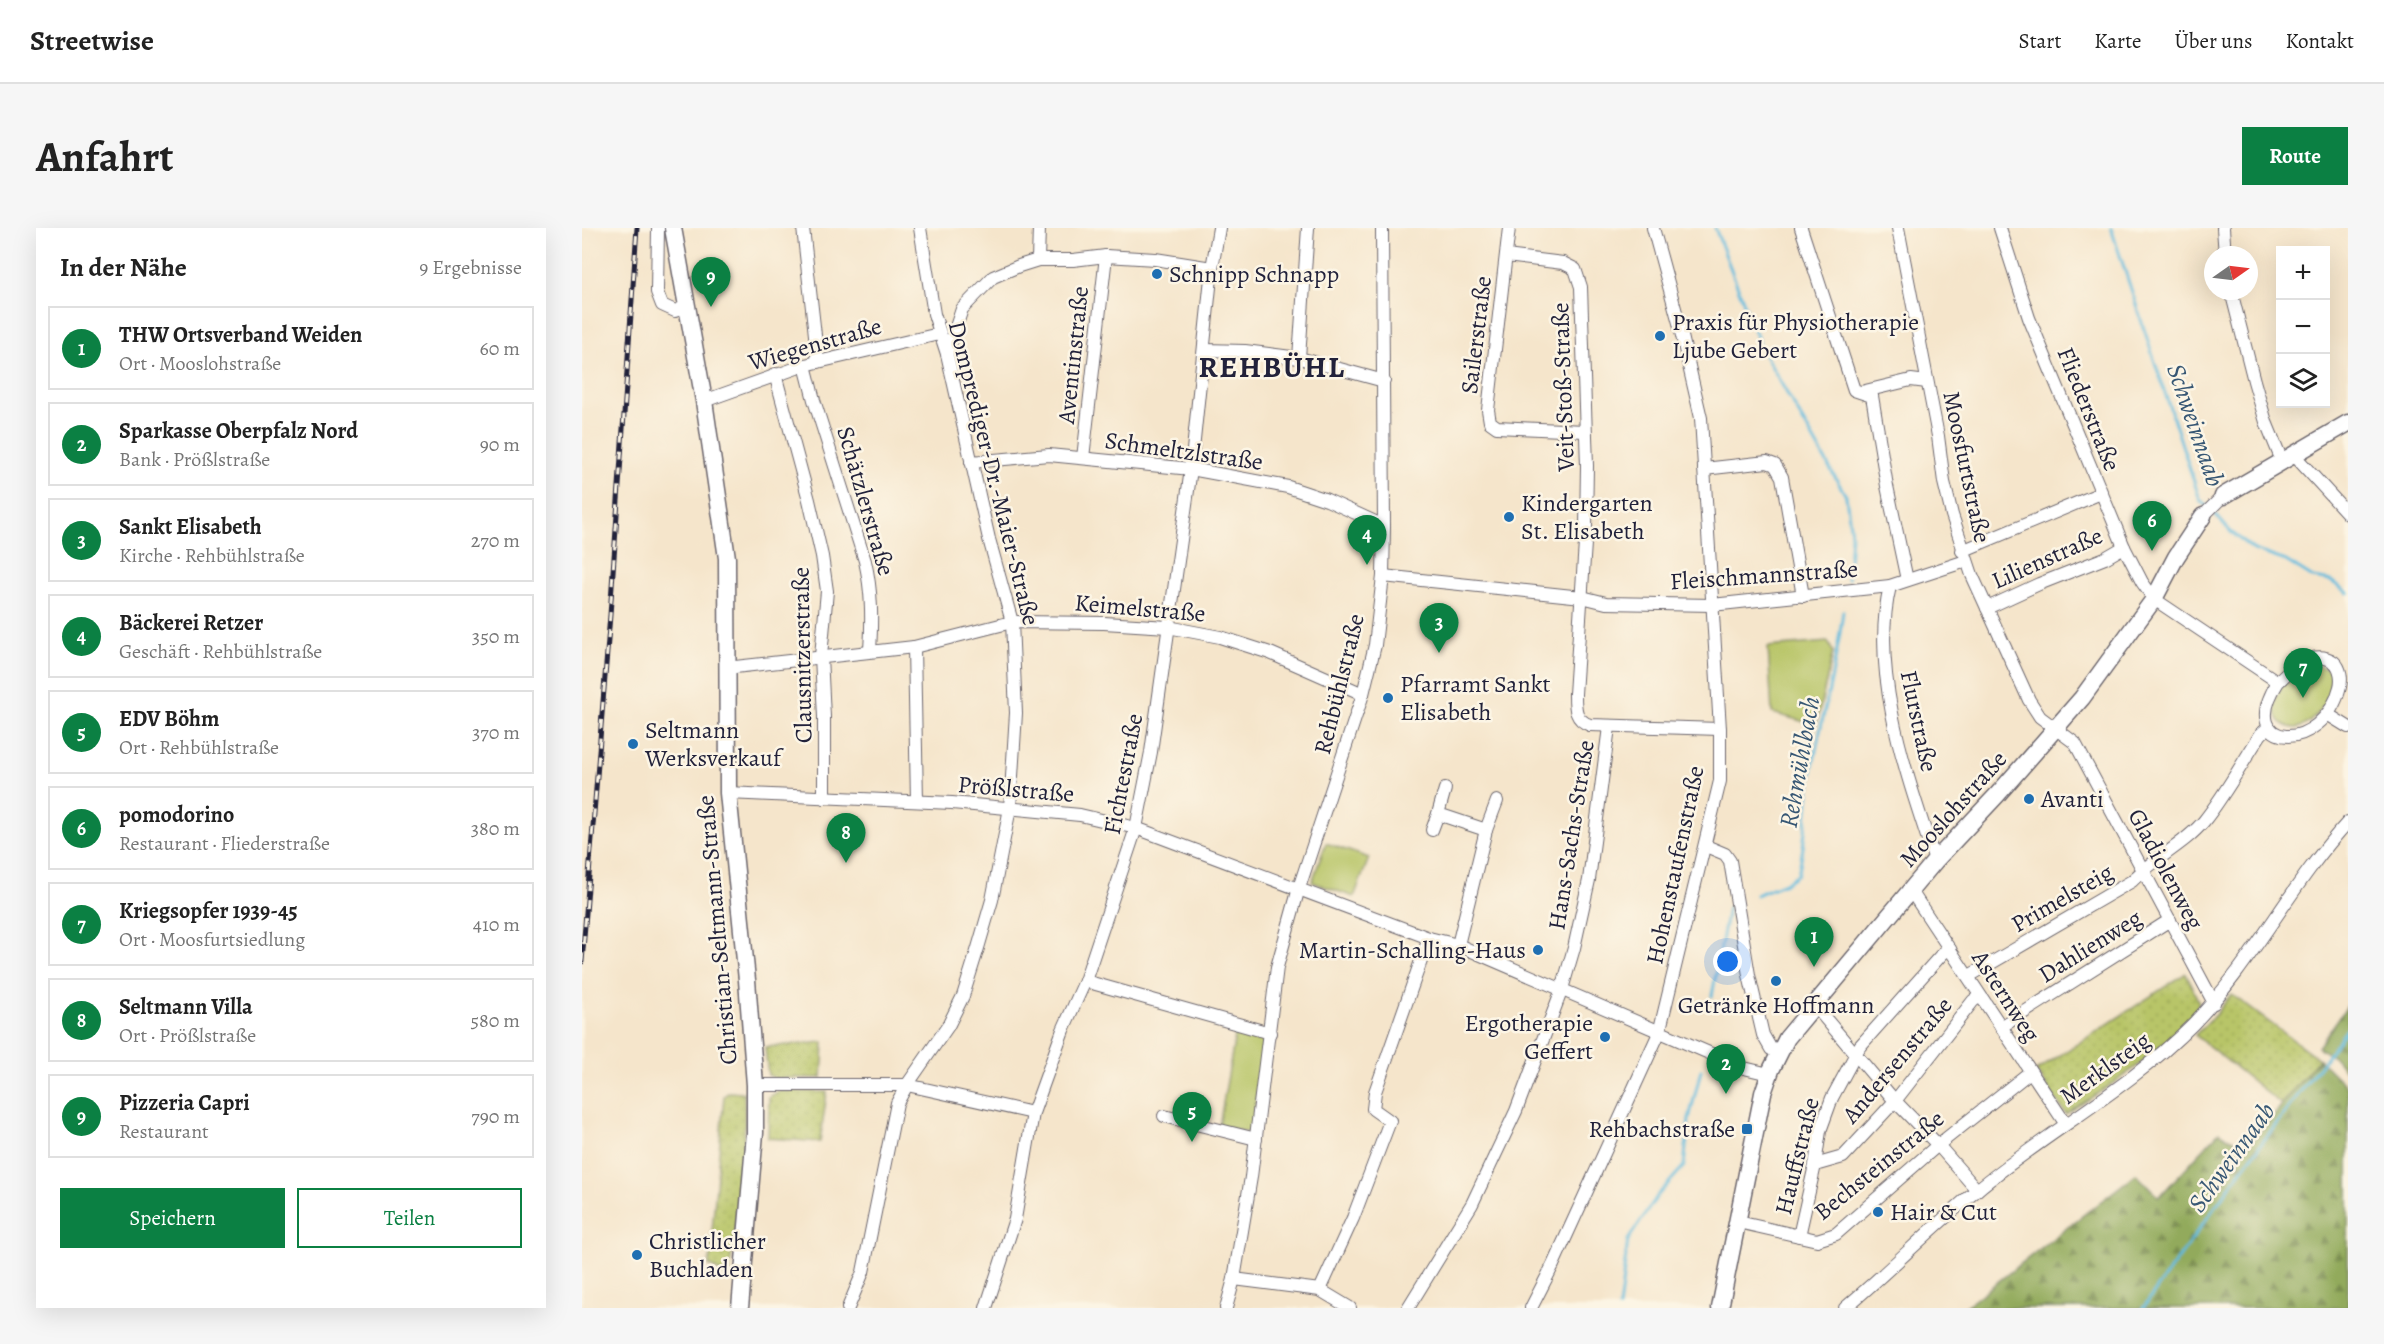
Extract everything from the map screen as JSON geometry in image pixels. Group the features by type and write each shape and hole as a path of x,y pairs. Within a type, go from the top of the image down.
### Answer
{"main road":[{"name":"Christian-Seltmann-Straße","path":"673,228 704,401 727,558 728,793 755,1085 755,1133 740,1308"},
{"name":"Mooslohstraße","path":"2223,496 2348,423"},
{"name":"Mooslohstraße","path":"1719,1308 1763,1093 1769,1074 1787,1038 1935,861 2057,728 2154,599 2176,558 2203,516"}],"street":[{"path":"658,228 657,272 662,305 675,311 687,306"},
{"path":"803,228 818,362"},
{"name":"Domprediger-Dr.-Maier-Straße","path":"848,1308 863,1272 897,1102 948,1026 963,996 992,900 1010,808 1016,712 1012,622 971,462 947,354 934,314 920,228"},
{"path":"1038,260 1039,228"},
{"name":"Fichtestraße","path":"988,1307 1015,1219 1033,1113 1063,1030 1085,981 1137,828 1151,752 1191,469 1212,268 1219,228"},
{"path":"1299,358 1308,228"},
{"name":"Rehbühlstraße","path":"1226,1308 1234,1279 1256,1139 1277,967 1299,888 1363,694 1375,645 1383,576 1384,526 1382,228"},
{"name":"Sailerstraße","path":"1509,228 1488,410 1490,422 1497,427 1585,431"},
{"name":"Hohenstaufenstraße","path":"1531,1308 1553,1265 1659,1033 1720,781 1720,729 1701,418 1679,323 1653,228"},
{"path":"1801,228 1823,290 1849,379 1854,390 1872,396 1887,486 1907,580"},
{"name":"Moosfurtstraße","path":"1898,228 1944,482 1964,556 2029,700 2040,717 2057,728"},
{"name":"Fliederstraße","path":"2000,228 2029,318 2101,493 2124,547 2142,582 2154,599"},
{"path":"2223,228 2224,246"},
{"path":"947,354 962,309 993,277 1038,260 1073,260 1106,256 1155,259 1212,268"},
{"name":"Aventinstraße","path":"1083,459 1106,256"},
{"name":"Veit-Stoß-Straße","path":"1506,256 1563,263 1575,269 1581,287 1586,518 1575,707 1577,715 1583,722 1609,727 1720,729"},
{"path":"2233,300 2266,422 2288,458 2348,514"},
{"name":"Wiegenstraße","path":"704,401 805,365 939,334"},
{"path":"1204,350 1245,351 1299,358 1384,381"},
{"name":"Schätzlerstraße","path":"805,365 867,570 873,613 870,650"},
{"name":"Clausnitzerstraße","path":"775,374 822,556 827,591 821,656 824,798"},
{"path":"1860,392 1911,380 1927,382"},
{"name":"Schmeltzlstraße","path":"971,462 1049,455 1191,469 1288,487 1327,500 1384,526"},
{"path":"1704,470 1767,462 1775,465 1782,477 1803,596"},
{"name":"Fleischmannstraße","path":"1383,576 1582,597 1606,603 1712,604 1890,586 1964,556 2101,493"},
{"name":"Mooslohstraße","path":"2203,516 2223,496"},
{"name":"Lilienstraße","path":"1987,608 2039,584 2105,558 2124,547"},
{"name":"Flurstraße","path":"1890,586 1884,622 1886,665 1899,742 1935,861"},
{"path":"2154,599 2278,682"},
{"name":"Keimelstraße","path":"726,668 870,650 914,647 1012,622 1104,623 1168,627 1220,637 1270,653 1363,694"},
{"path":"914,647 917,801"},
{"path":"2325,658 2335,663 2339,669 2341,682 2335,702 2327,714 2314,728 2300,736 2275,734 2266,718 2267,702 2278,682 2292,668 2309,659 2325,658"},
{"path":"2327,714 2348,728"},
{"name":"Hans-Sachs-Straße","path":"1408,1308 1472,1204 1516,1111 1562,989 1589,880 1609,727"},
{"name":"Primelsteig","path":"1968,976 2132,881 2143,869 2174,847 2203,822 2261,734 2269,727"},
{"name":"Gladiolenweg","path":"2057,728 2075,743 2214,1002"},
{"path":"1432,830 1445,789"},
{"name":"Prößlstraße","path":"728,793 917,801 1010,808 1080,815 1137,828 1429,938 1458,945 1659,1033 1744,1068 1769,1074"},
{"path":"1458,945 1486,830 1497,801"},
{"path":"1438,814 1486,830"},
{"name":"Merklsteig","path":"1845,1308 1977,1190 2065,1123 2159,1057 2214,1002 2313,863 2348,822"},
{"path":"1706,846 1725,854 1730,861 1749,975 1763,1035 1771,1049 1779,1054"},
{"name":"Asternweg","path":"1911,891 2065,1123"},
{"name":"Dahlienweg","path":"2001,1027 2170,920"},
{"path":"1320,1290 1353,1218 1390,1121 1373,1109 1375,1092 1429,938"},
{"name":"Hauffstraße","path":"1799,1236 1820,1131 1832,1098 1860,1046 1943,953 1950,949"},
{"path":"1085,981 1270,1033"},
{"name":"Andersenstraße","path":"1815,1165 1842,1157 1895,1101 1972,1001 1980,996"},
{"path":"1814,1005 1895,1101 1938,1145 1977,1190"},
{"name":"Bechsteinstraße","path":"1738,1222 1816,1240 1836,1234 1938,1145 2030,1072"},
{"path":"755,1085 907,1085 1033,1113"},
{"path":"1164,1116 1256,1139"},
{"path":"1234,1279 1320,1290 1350,1308"}],"green space":[{"path":"1828,642 1833,652 1816,725 1772,713 1768,647"},
{"path":"2318,666 2330,670 2331,686 2326,700 2318,713 2302,727 2292,728 2285,725 2278,719 2275,707 2280,690 2293,676"},
{"path":"1326,843 1369,858 1354,897 1312,882"},
{"path":"2186,973 2199,1003 2189,1019 2158,1050 2140,1064 2066,1114 2036,1071"},
{"path":"2231,994 2319,1059 2281,1104 2195,1035 2217,1013"},
{"path":"2348,1005 2348,1074 2336,1059 2318,1047"},
{"path":"1236,1030 1265,1037 1251,1133 1219,1126"},
{"path":"824,1042 822,1078 775,1078 768,1075 765,1047"},
{"path":"2319,1059 2348,1088 2348,1308 1964,1308 2136,1174 2159,1197 2219,1132 2247,1148"},
{"path":"779,1091 827,1092 820,1142 768,1138 769,1097"},
{"path":"729,1092 744,1093 745,1116 743,1162 729,1278 709,1265 724,1096"}],"waterway":[{"name":"Rehmühlbach","path":"1715,228 1762,350 1846,496 1851,534 1848,579"},
{"name":"Schweinnaab","path":"2111,228 2200,500 2207,506"},
{"name":"Schweinnaab","path":"2212,511 2231,532 2254,550 2286,561 2313,578 2331,581 2348,593"},
{"name":"Rehmühlbach","path":"1756,895 1785,883 1798,874 1813,765 1834,669 1843,611"},
{"name":"Rehmühlbach","path":"1712,996 1728,908"},
{"name":"Schweinnaab","path":"2143,1308 2235,1179 2348,1028"},
{"name":"Rehmühlbach","path":"1619,1308 1628,1240 1658,1195 1684,1166 1689,1119 1701,1070"}],"railway":[{"path":"582,962 610,615 637,228"}],"place":[{"name":"Schnipp Schnapp","path":"1157,274"},
{"name":"Pizzeria Capri","path":"711,307"},
{"name":"Praxis für Physiotherapie Ljube Gebert","path":"1660,336"},
{"name":"Kindergarten St. Elisabeth","path":"1509,517"},
{"name":"pomodorino","path":"2152,551"},
{"name":"Bäckerei Retzer","path":"1367,565"},
{"name":"Sankt Elisabeth","path":"1439,653"},
{"name":"Pfarramt Sankt Elisabeth","path":"1388,698"},
{"name":"Kriegsopfer 1939-45","path":"2303,698"},
{"name":"Seltmann Werksverkauf","path":"633,744"},
{"name":"Avanti","path":"2029,799"},
{"name":"Seltmann Villa","path":"846,863"},
{"name":"Martin-Schalling-Haus","path":"1538,950"},
{"name":"THW Ortsverband Weiden","path":"1814,967"},
{"name":"Getränke Hoffmann","path":"1776,981"},
{"name":"Ergotherapie Geffert","path":"1605,1037"},
{"name":"Sparkasse Oberpfalz Nord","path":"1726,1094"},
{"name":"Rehbachstraße","path":"1747,1129"},
{"name":"EDV Böhm","path":"1192,1142"},
{"name":"Hair & Cut","path":"1878,1212"},
{"name":"Christlicher Buchladen","path":"637,1255"}],"district":[{"name":"REHBÜHL","path":"1272,367"}]}
